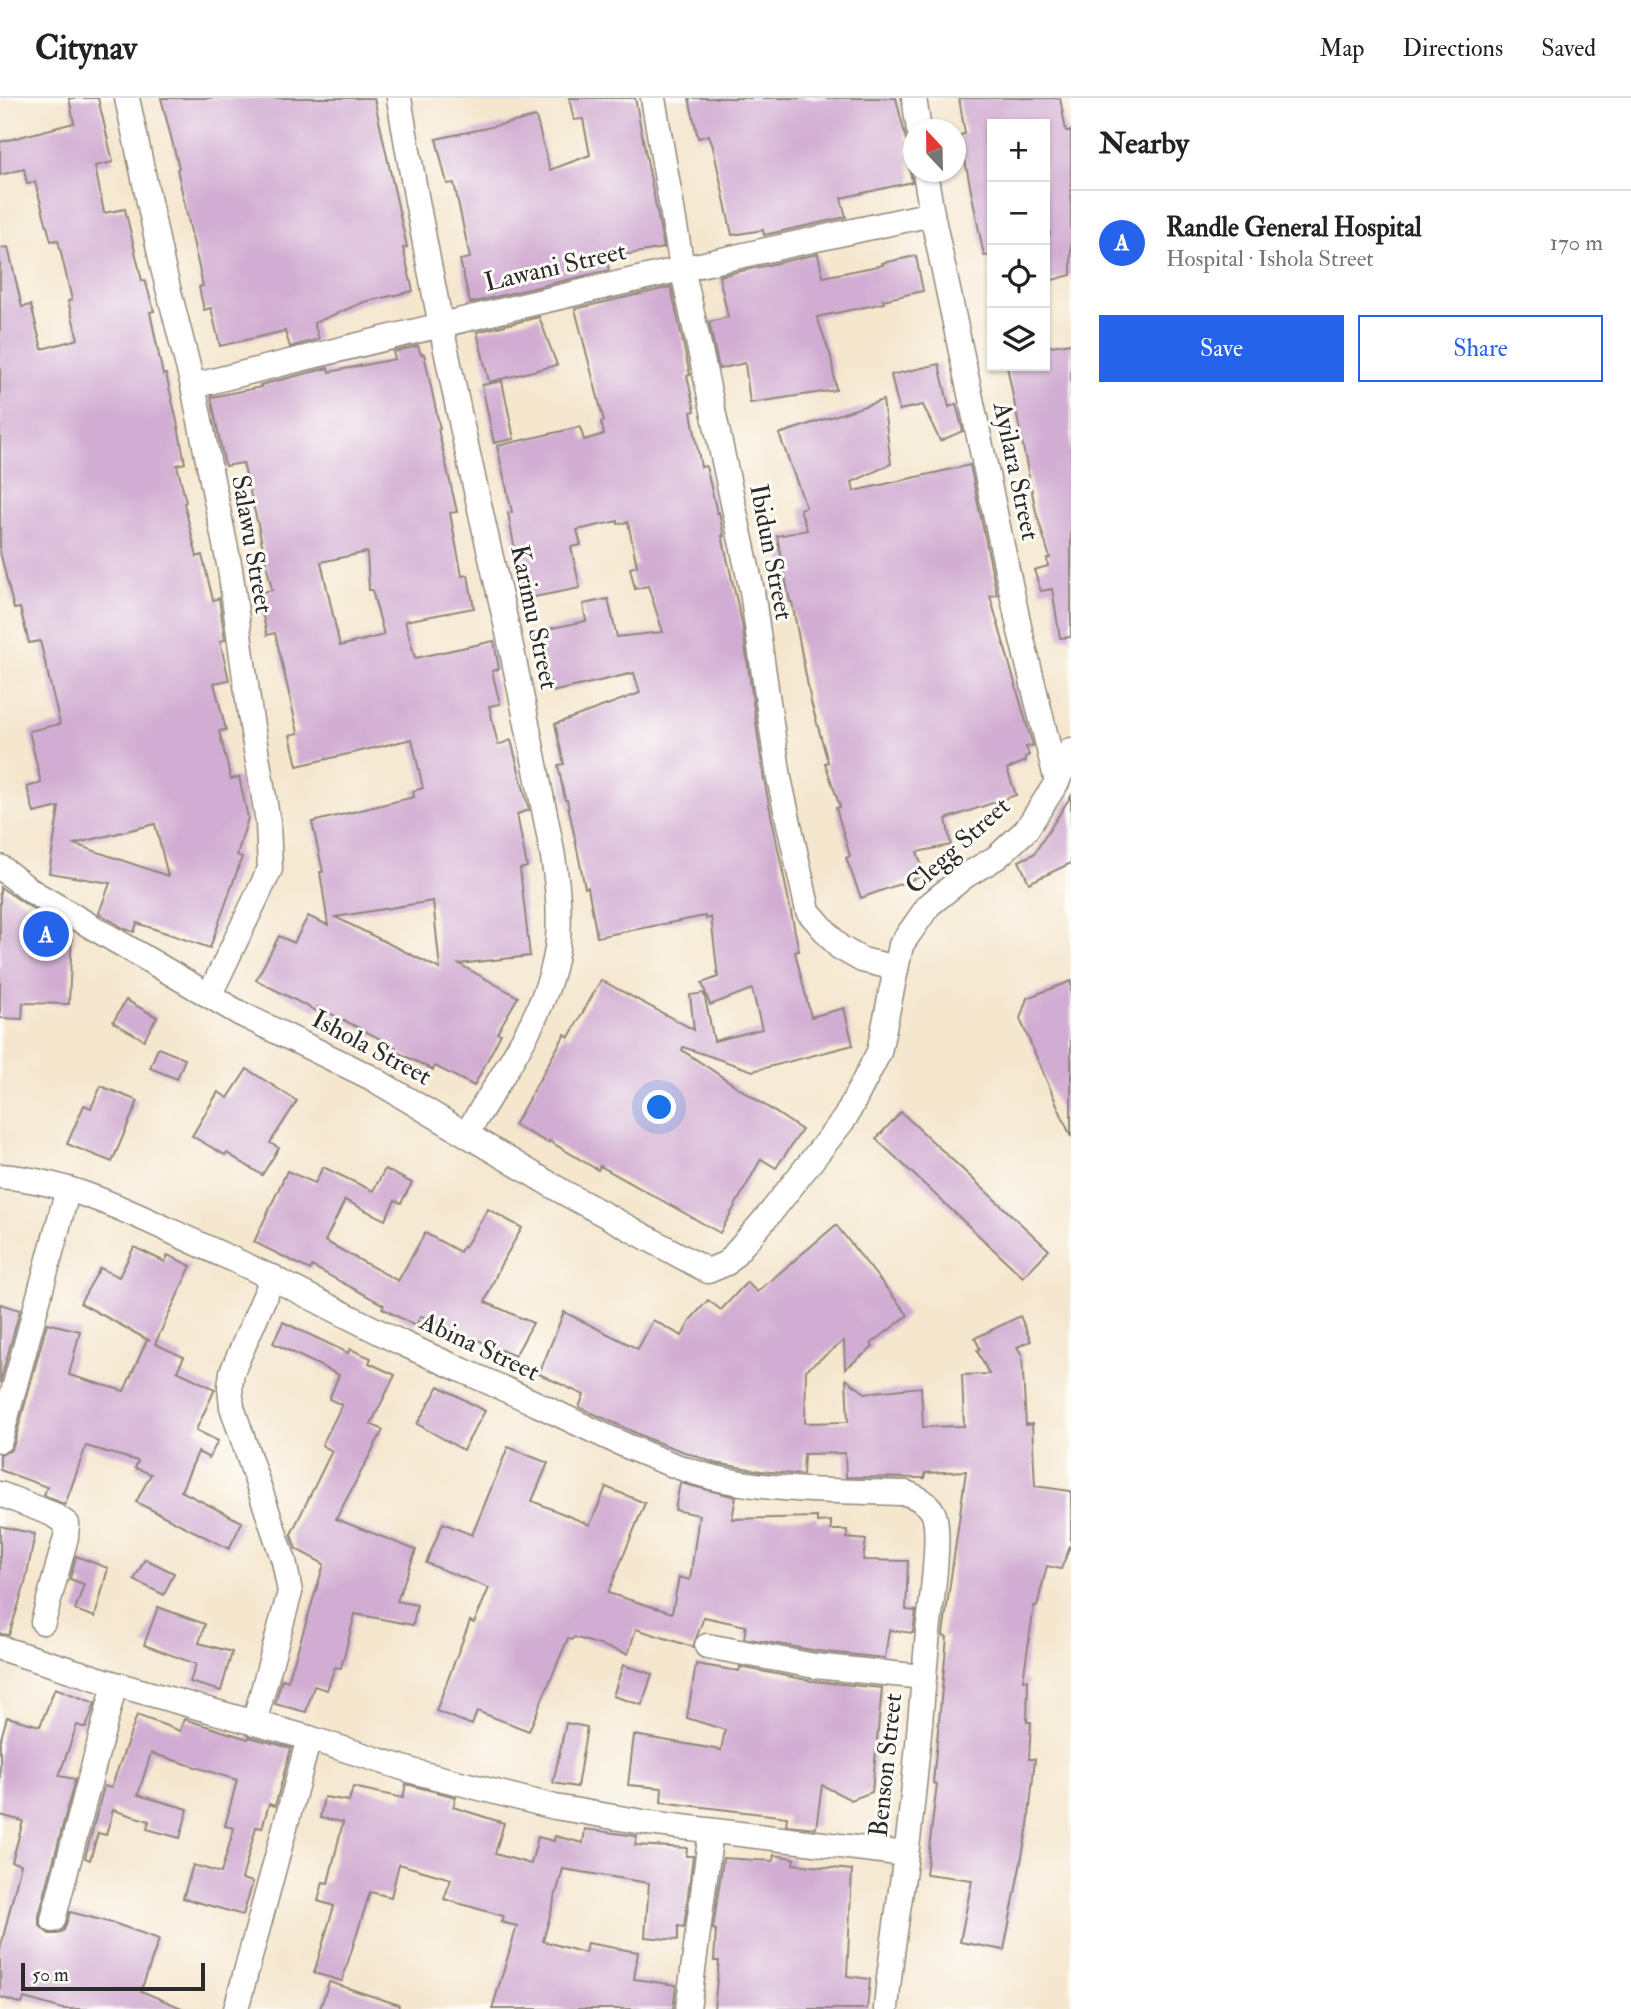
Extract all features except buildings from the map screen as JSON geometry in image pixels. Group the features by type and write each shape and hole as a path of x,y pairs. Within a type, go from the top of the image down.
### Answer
{"street":[{"name":"Salawu Street","path":"127,98 163,268 193,386 230,569 268,822 270,869 210,994"},
{"name":"Karimu Street","path":"399,98 440,324 517,668 557,883 558,940 552,970 540,1005 467,1133"},
{"name":"Ibidun Street","path":"653,98 682,267 752,591 779,778 807,911 839,947 862,960 895,968"},
{"path":"914,98 917,119"},
{"name":"Ayilara Street","path":"927,182 1017,619 1057,782"},
{"name":"Lawani Street","path":"193,386 682,267 932,214"},
{"name":"Clegg Street","path":"719,1268 772,1210 845,1118 879,1052 901,945 929,905 965,876 997,857 1026,830 1057,782 1071,750"},
{"name":"Ishola Street","path":"0,867 31,891 239,1013 370,1077 562,1192 696,1266 708,1271 719,1268"},
{"name":"Abina Street","path":"0,1176 22,1177 121,1207 273,1277 403,1343 607,1437 672,1463 709,1476 764,1486 906,1493 919,1497 928,1506 934,1514 936,1527"},
{"path":"0,1440 68,1189"},
{"path":"254,1723 290,1592 284,1562 232,1407 230,1387 232,1372 273,1277"},
{"path":"0,1494 52,1514 67,1524 66,1537 43,1622"},
{"name":"Benson Street","path":"886,2009 906,1854 936,1527"},
{"path":"707,1646 815,1666 924,1677"},
{"path":"0,1648 416,1772 555,1807 649,1824 906,1854"},
{"path":"53,1920 115,1684"},
{"path":"236,2009 309,1738"},
{"path":"688,2009 711,1831"}],"place":[{"name":"Randle General Hospital","path":"46,934"}]}
